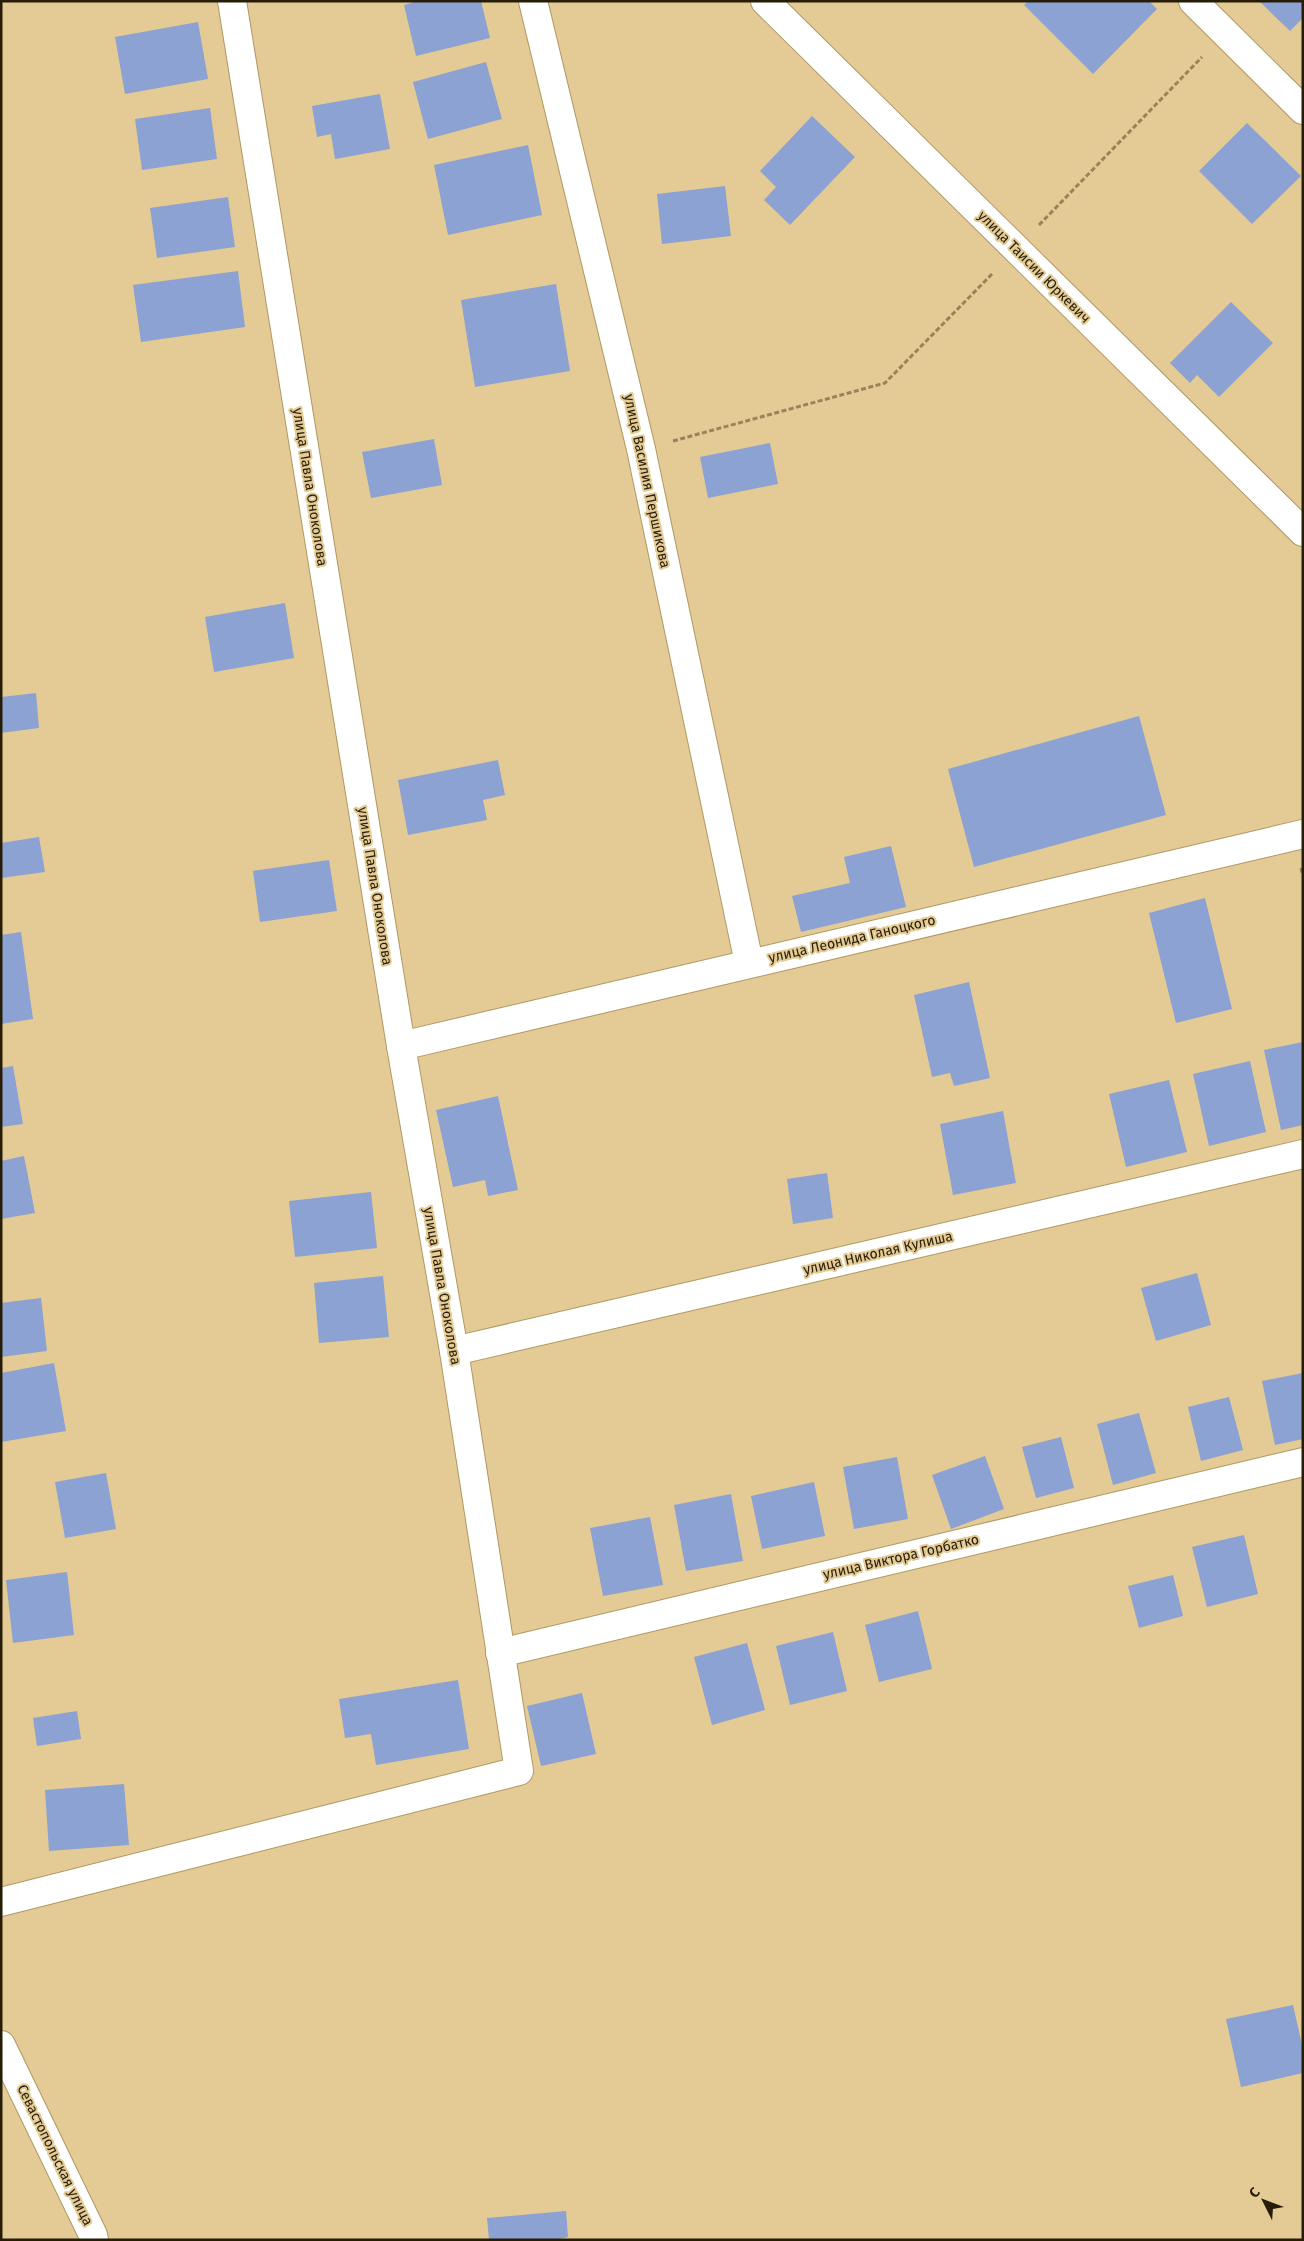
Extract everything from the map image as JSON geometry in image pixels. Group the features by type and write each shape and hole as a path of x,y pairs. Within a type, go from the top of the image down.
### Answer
{"street":[{"name":"улица Павла Оноколова","path":"1,1902 519,1771 454,1351 401,1046 232,1"},
{"name":"улица Василия Першикова","path":"532,1 641,450 749,963"},
{"name":"улица Таисии Юркевич","path":"765,1 1303,532"},
{"path":"1193,1 1303,110"},
{"name":"улица Леонида Ганоцкого","path":"401,1046 1303,834"},
{"name":"улица Николая Кулиша","path":"454,1351 1303,1154"},
{"name":"улица Виктора Горбатко","path":"500,1653 1303,1462"},
{"name":"Севастопольская улица","path":"1,2045 93,2234 94,2240"}],"path":[{"path":"641,450 885,384 1225,33"}],"building":[{"path":"418,1 481,1 490,38 416,56 404,5"},
{"path":"1028,1 1149,1 1157,9 1093,74 1024,5"},
{"path":"1259,1 1303,1 1303,18 1290,31"},
{"path":"198,22 208,79 125,94 115,37"},
{"path":"486,62 502,119 428,139 413,82"},
{"path":"380,94 390,149 335,159 331,134 317,137 312,106"},
{"path":"210,108 217,159 142,170 135,119"},
{"path":"812,116 855,157 790,225 764,200 776,187 760,171"},
{"path":"1247,123 1301,176 1252,224 1199,171"},
{"path":"528,145 542,215 448,235 434,165"},
{"path":"725,186 731,236 662,244 657,194"},
{"path":"228,197 235,247 157,258 150,208"},
{"path":"238,271 245,327 141,342 133,285"},
{"path":"556,284 570,371 475,387 461,300"},
{"path":"1231,302 1273,343 1219,397 1197,375 1190,383 1170,363"},
{"path":"434,439 442,485 371,498 362,452"},
{"path":"770,443 778,484 708,498 700,457"},
{"path":"285,603 294,658 214,672 205,617"},
{"path":"36,693 39,728 1,733 1,697"},
{"path":"1139,716 1166,815 974,867 948,769"},
{"path":"498,760 505,795 483,800 487,820 408,835 398,780"},
{"path":"39,837 45,872 1,878 1,843"},
{"path":"891,846 906,907 801,932 792,896 850,883 844,857"},
{"path":"329,860 337,911 260,922 253,871"},
{"path":"1205,898 1232,1009 1176,1023 1149,913"},
{"path":"21,932 33,1019 1,1024 1,935"},
{"path":"969,982 990,1078 954,1086 950,1073 932,1077 914,995"},
{"path":"1303,1042 1303,1125 1281,1130 1264,1050"},
{"path":"1250,1061 1266,1132 1209,1146 1193,1074"},
{"path":"13,1066 23,1124 1,1127 1,1068"},
{"path":"1169,1080 1187,1152 1126,1167 1109,1094"},
{"path":"498,1096 518,1190 488,1196 485,1180 453,1187 436,1110"},
{"path":"1003,1111 1016,1183 953,1195 940,1124"},
{"path":"24,1156 35,1213 1,1219 1,1161"},
{"path":"827,1173 833,1218 793,1224 787,1179"},
{"path":"371,1192 377,1248 295,1257 289,1201"},
{"path":"1197,1273 1211,1325 1156,1341 1141,1288"},
{"path":"383,1276 389,1337 319,1343 314,1283"},
{"path":"41,1298 47,1351 1,1357 1,1303"},
{"path":"54,1363 66,1431 1,1442 1,1373"},
{"path":"1303,1373 1303,1439 1275,1445 1262,1381"},
{"path":"1229,1397 1243,1450 1201,1461 1188,1407"},
{"path":"1139,1413 1156,1473 1113,1485 1097,1424"},
{"path":"1061,1437 1074,1488 1036,1498 1022,1447"},
{"path":"985,1456 1004,1509 951,1529 932,1475"},
{"path":"897,1457 908,1519 854,1529 843,1467"},
{"path":"106,1473 116,1529 65,1538 55,1482"},
{"path":"814,1482 825,1536 762,1549 751,1496"},
{"path":"731,1494 743,1561 686,1571 674,1505"},
{"path":"650,1517 663,1585 603,1596 590,1528"},
{"path":"1244,1535 1258,1594 1207,1607 1192,1547"},
{"path":"67,1572 74,1635 13,1643 6,1580"},
{"path":"1173,1575 1183,1616 1139,1628 1128,1586"},
{"path":"918,1611 932,1669 879,1682 865,1625"},
{"path":"833,1632 847,1691 790,1705 776,1646"},
{"path":"747,1643 765,1710 712,1725 694,1657"},
{"path":"458,1680 469,1749 376,1765 371,1734 345,1738 339,1699"},
{"path":"582,1693 596,1754 541,1766 527,1706"},
{"path":"77,1711 81,1739 37,1746 33,1718"},
{"path":"124,1784 129,1845 49,1851 45,1790"},
{"path":"1293,2005 1303,2049 1303,2073 1241,2087 1226,2019"},
{"path":"566,2211 568,2237 555,2240 489,2240 487,2218"}]}
